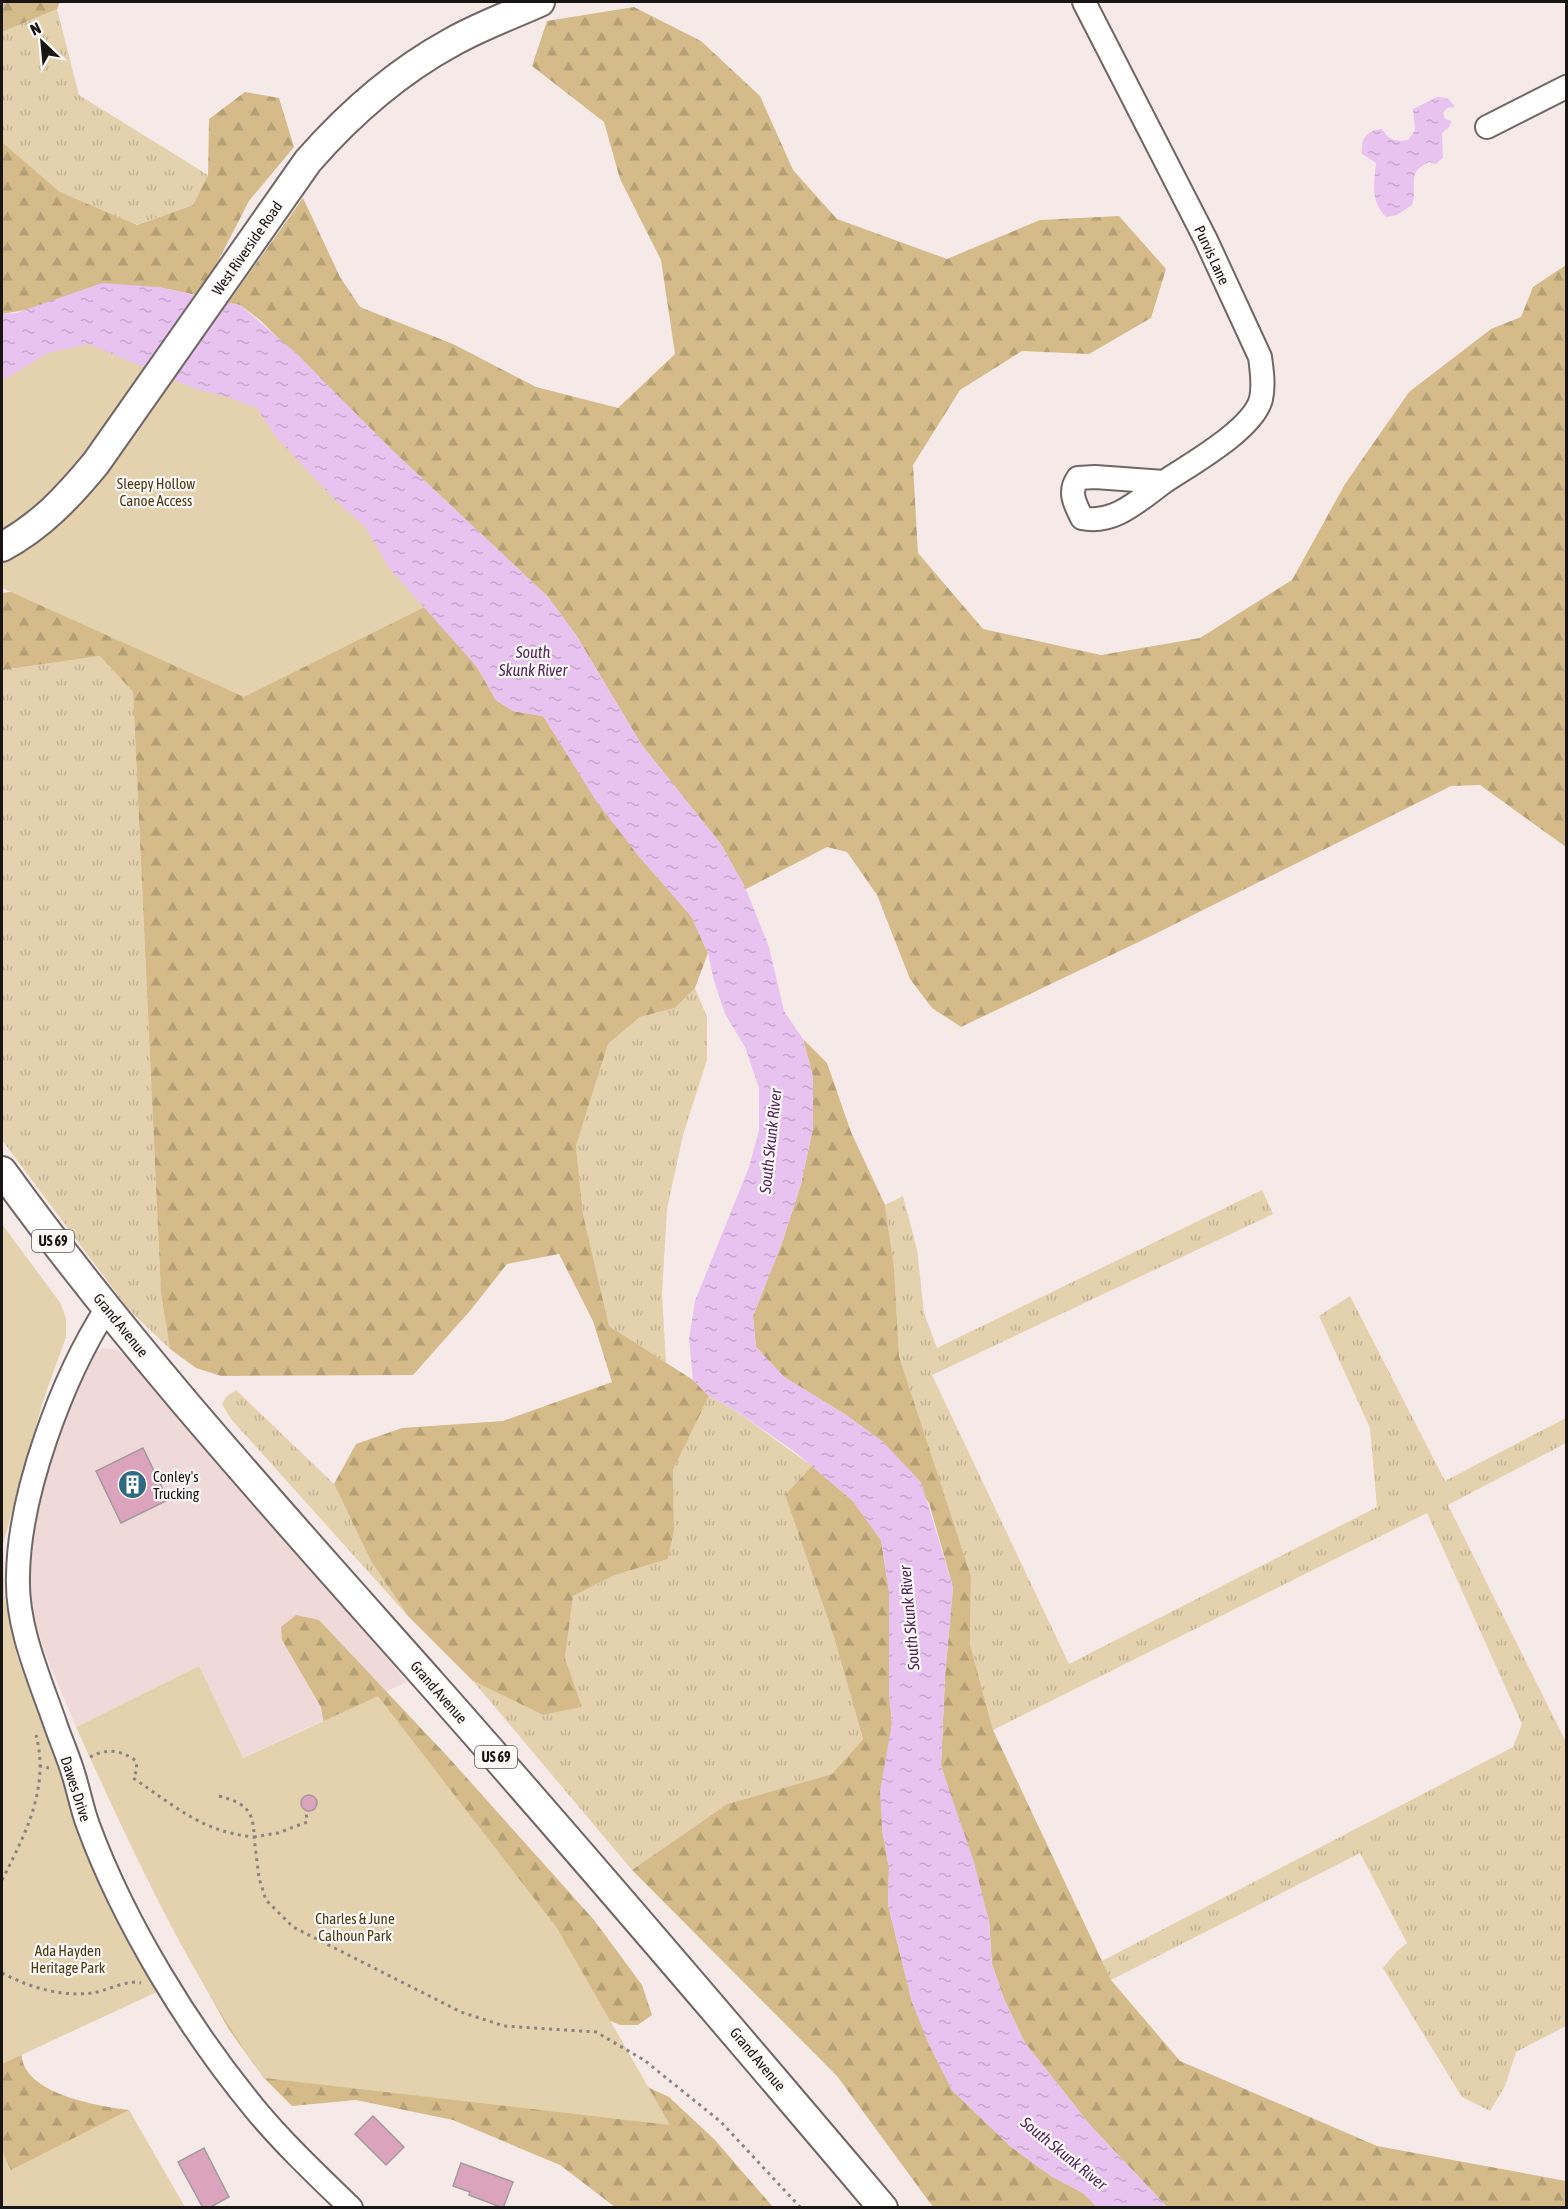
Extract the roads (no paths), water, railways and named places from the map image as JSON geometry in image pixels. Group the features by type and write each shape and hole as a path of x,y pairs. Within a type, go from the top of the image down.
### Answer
{"main road":[{"name":"West Riverside Road","path":"2,547 26,534 60,506 96,464 308,161 341,123 376,91 411,66 453,41 540,2"},
{"name":"Grand Avenue","path":"2,1171 107,1308 201,1422 627,1905 883,2208"}],"street":[{"name":"Purvis Lane","path":"1084,2 1206,240 1260,357 1263,377 1261,400 1250,419 1211,450 1164,482"},
{"path":"1487,127 1566,87"},
{"name":"Dawes Drive","path":"107,1308 85,1343 60,1400 22,1524 17,1579 22,1619 87,1823 105,1867 158,1970 201,2036 255,2109 302,2161 351,2208"}],"water":[{"path":"1437,97 1448,98 1455,107 1447,108 1443,113 1445,119 1451,121 1450,126 1442,133 1443,158 1436,164 1429,162 1421,166 1417,171 1414,176 1412,205 1397,215 1386,217 1375,198 1376,163 1362,154 1363,140 1372,131 1382,129 1387,136 1393,139 1408,140 1415,130 1413,109"},
{"name":"South Skunk River","path":"102,283 158,287 240,305 297,354 393,451 548,597 576,635 641,744 720,843 746,889 769,947 784,1011 803,1039 813,1077 813,1128 801,1184 783,1240 753,1316 756,1347 784,1377 846,1415 883,1442 921,1482 953,1587 945,1676 941,1766 974,1862 989,1921 992,1965 1004,1999 1025,2043 1090,2125 1167,2207 1097,2207 1083,2193 1051,2176 1010,2146 952,2090 929,2045 912,2002 888,1905 889,1868 882,1829 880,1791 892,1723 889,1693 889,1591 881,1540 853,1501 795,1452 733,1409 709,1396 693,1380 689,1339 695,1301 749,1167 759,1130 759,1088 745,1047 725,1014 708,953 691,916 637,854 596,801 543,716 513,711 496,700 477,667 389,568 366,528 333,498 275,436 257,408 193,388 89,344 48,353 2,381 2,314 16,313"}],"place":[{"name":"Conley's Trucking","path":"132,1485"}],"park label":[{"name":"Sleepy Hollow Canoe Access","path":"156,492"},
{"name":"Charles & June Calhoun Park","path":"355,1926"},
{"name":"Ada Hayden Heritage Park","path":"68,1958"}]}
